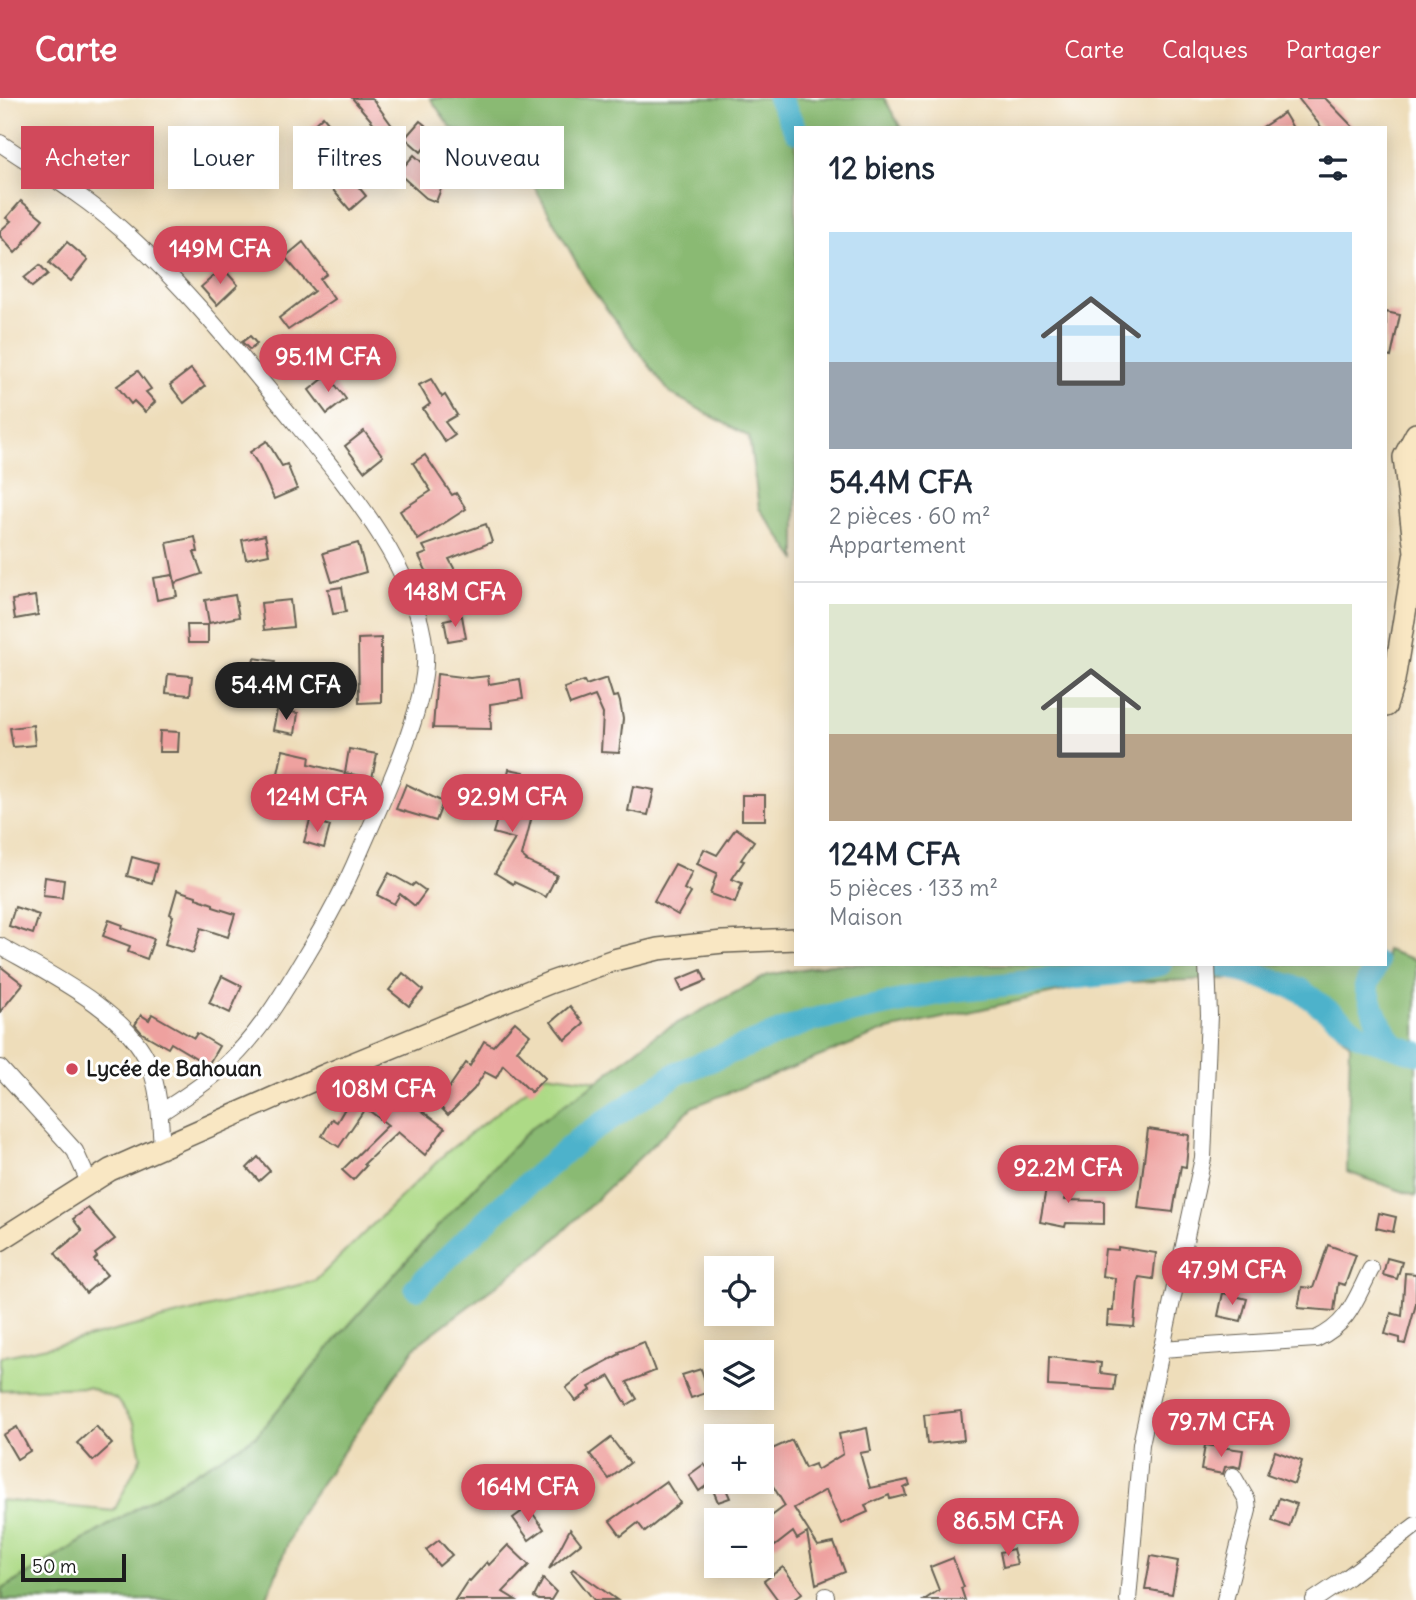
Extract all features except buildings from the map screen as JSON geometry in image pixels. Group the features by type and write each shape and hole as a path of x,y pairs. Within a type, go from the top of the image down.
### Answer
{"main road":[{"path":"1387,703 1394,680 1415,552 1404,457 1416,434"},
{"path":"0,1240 89,1182 134,1159 337,1069 549,983 614,960 679,945 794,939"}],"street":[{"path":"0,143 119,227 217,327 354,496 400,572 418,615 422,635 425,668 416,708 357,860 331,913 284,990 248,1041 221,1069 160,1113"},
{"path":"0,946 104,1009 132,1035 142,1048 150,1066 160,1113 162,1148"},
{"path":"1128,1600 1141,1444 1203,1158 1209,1015 1207,972"},
{"path":"0,1068 75,1151 89,1182"},
{"path":"1161,1349 1316,1339 1334,1331 1348,1315 1371,1269"},
{"path":"1225,1600 1248,1510 1247,1500 1233,1476"},
{"path":"1314,1600 1416,1525"}],"green space":[{"path":"430,98 884,98 900,126 794,126 794,556 759,508 749,437 670,393 590,287 536,189 564,189 564,126 450,126"},
{"path":"1387,950 1416,960 1416,1196 1347,1172 1350,1044 1280,977 1098,983 884,1031 692,1107 545,1249 417,1345 298,1517 266,1600 3,1600 3,1589 256,1436 341,1334 530,1129 598,1081 657,1034 768,975 820,966 1387,966"},
{"path":"546,1074 598,1081 530,1129 341,1334 256,1436 4,1588 3,1600 0,1600 0,1500 114,1511 141,1457 134,1423 116,1399 88,1387 0,1390 0,1357 315,1281 447,1152"}],"waterway":[{"path":"779,98 794,127"},
{"path":"416,1288 493,1214 578,1140 678,1073 808,1021 953,990 1116,973 1150,966"},
{"path":"1227,966 1299,989 1360,1035 1416,1053"},
{"path":"1375,966 1366,987 1376,1017 1393,1045"}],"place":[{"name":"Lycée de Bahouan","path":"72,1069"}]}
